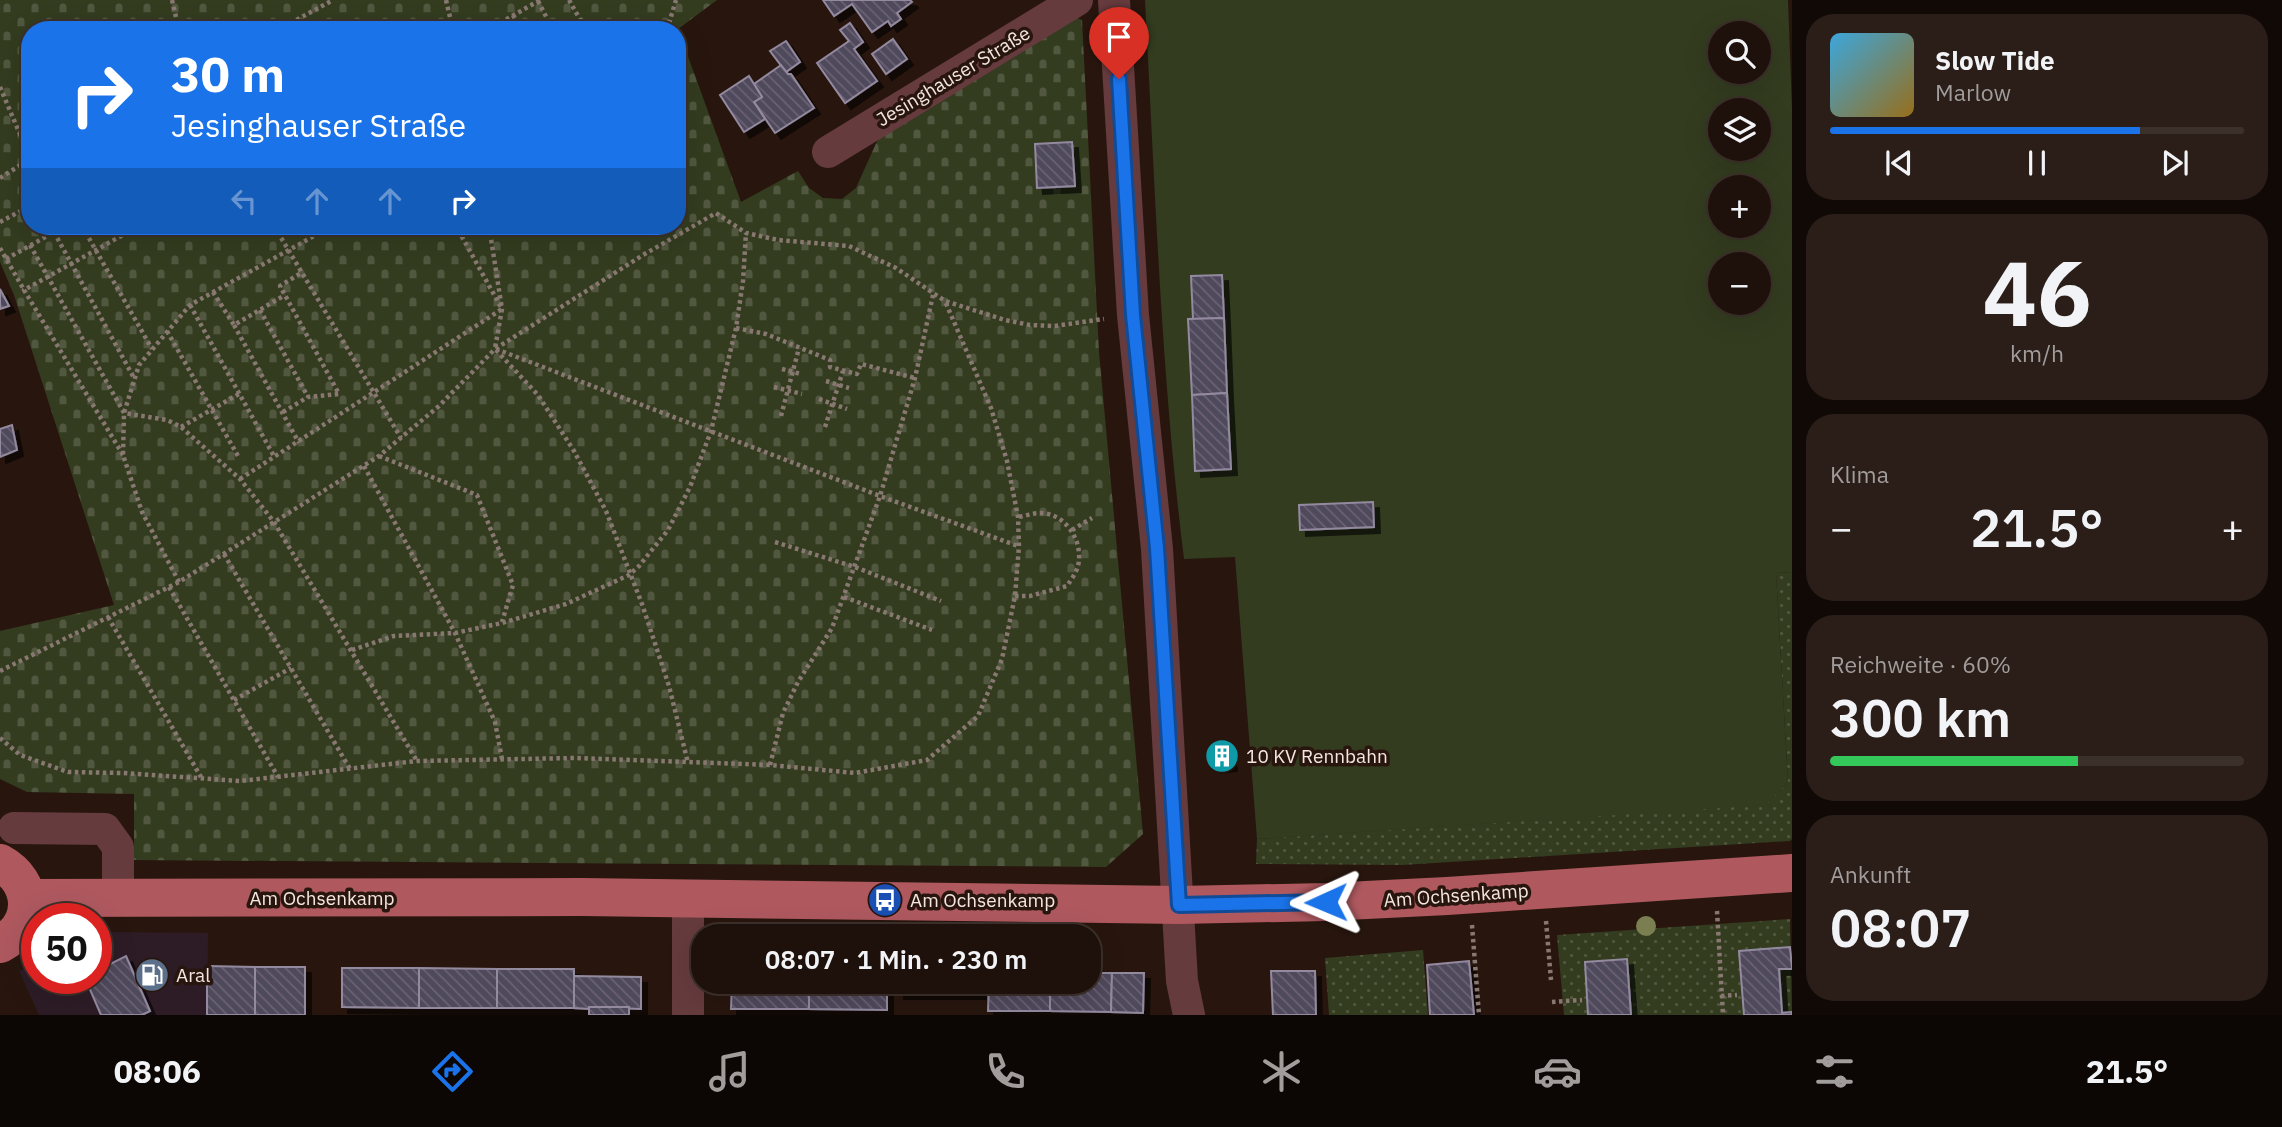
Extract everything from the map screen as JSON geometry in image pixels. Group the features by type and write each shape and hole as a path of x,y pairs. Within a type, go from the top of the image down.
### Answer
{"main road":[{"path":"0,863 18,878 27,898 26,914 20,928 10,939 0,944"},
{"name":"Am Ochsenkamp","path":"27,898 582,897 1179,905 1406,898 1792,873"}],"street":[{"name":"Jesinghauser Straße","path":"828,152 1077,0"},
{"path":"1114,0 1133,315 1157,548 1182,981 1189,1015"},
{"path":"14,828 105,829 118,847 118,899"},
{"path":"688,899 688,1015"}],"path":[{"path":"172,0 177,21"},
{"path":"294,21 332,0"},
{"path":"446,0 451,21"},
{"path":"569,0 581,21"},
{"path":"670,21 676,0"},
{"path":"503,21 539,1 549,21"},
{"path":"513,15 516,21"},
{"path":"0,87 21,137"},
{"path":"0,178 21,164"},
{"path":"0,222 21,211"},
{"path":"686,231 716,213 746,233 779,240 849,246 896,268 945,301 1030,325 1054,326 1133,315"},
{"path":"352,650 394,636 455,633 502,623 566,604 629,575 639,566 668,530 690,487 711,431 736,328 746,233"},
{"path":"6,259 48,235"},
{"path":"56,235 134,379"},
{"path":"87,235 152,349"},
{"path":"24,290 122,235"},
{"path":"279,235 401,438"},
{"path":"124,456 124,413 134,379 139,365 167,331 190,305 316,235"},
{"path":"461,235 502,309"},
{"path":"490,235 502,309 495,349"},
{"path":"0,671 179,582 364,466 439,406 495,349 679,235"},
{"path":"30,245 124,413"},
{"path":"0,248 124,456 142,512 179,582"},
{"path":"283,412 308,397 339,394 280,286 301,273"},
{"path":"213,292 299,443"},
{"path":"234,326 285,295"},
{"path":"770,765 783,713 802,675 832,628 880,496 915,378 933,295"},
{"path":"0,738 20,755 68,772 240,781 417,761 575,758 770,765 855,773 927,760 978,716 1002,659 1015,596 1019,546 1018,517 1007,461 991,408 945,301"},
{"path":"190,305 275,458"},
{"path":"240,479 502,309"},
{"path":"260,310 308,397"},
{"path":"736,328 766,334 830,360 830,368 857,374 861,364 915,378"},
{"path":"167,331 238,456"},
{"path":"781,415 799,348"},
{"path":"495,349 880,496 1019,546"},
{"path":"495,349 538,395 574,451 606,511 642,604 669,686 688,763"},
{"path":"782,369 802,374"},
{"path":"825,428 843,371"},
{"path":"827,381 849,388"},
{"path":"774,387 802,394"},
{"path":"181,427 239,394"},
{"path":"819,399 847,408"},
{"path":"124,413 167,420 181,427 240,479 274,522 417,761"},
{"path":"379,456 477,495 513,585 502,623"},
{"path":"364,466 455,633 495,722 502,760"},
{"path":"1015,596 1030,596 1067,586 1078,567 1079,557 1072,531 1062,520 1039,512 1018,517"},
{"path":"1072,531 1092,519"},
{"path":"775,542 855,567 941,601"},
{"path":"224,554 350,769"},
{"path":"169,587 278,777"},
{"path":"844,597 932,630"},
{"path":"108,617 202,778"},
{"path":"234,700 291,668"},
{"path":"1714,878 1723,1015"},
{"path":"1473,938 1479,1015"},
{"path":"1548,940 1551,981"},
{"path":"1721,996 1737,995"},
{"path":"1552,1002 1582,1000"}],"shaded area":[{"name":"Aral","path":"112,932 208,933 207,1015 39,1015 29,994 112,994"}],"green space":[{"path":"0,0 717,0 686,23 21,21 21,235 686,235 686,51 741,202 798,171 809,188 823,198 842,199 856,188 878,139 1075,17 1082,20 1099,352 1143,834 1106,867 134,860 134,794 27,792 0,779 0,631 114,605 14,295 0,262"},
{"path":"1145,0 1788,0 1792,108 1792,572 1776,573 1788,782 1766,805 1257,839 1235,557 1184,559 1164,350"},
{"path":"1792,572 1790,841 1402,865 1256,864 1257,839 1766,804 1788,782 1776,573"},
{"path":"1790,919 1792,1015 1564,1015 1557,935"},
{"path":"1423,950 1428,1015 1329,1015 1325,958"}],"building":[{"path":"823,0 912,2 897,13 901,19 891,26 888,21 872,32 852,4 834,16"},
{"path":"850,23 863,42 854,49 877,81 845,103 817,63 849,41 840,30"},
{"path":"893,39 907,59 886,74 872,54"},
{"path":"786,41 800,62 786,72 770,51"},
{"path":"781,65 791,74 814,108 775,133 754,102 762,97 754,84"},
{"path":"749,76 762,97 754,102 765,119 744,132 720,95"},
{"path":"1072,142 1075,186 1037,188 1035,144"},
{"path":"1222,275 1224,318 1193,319 1191,276"},
{"path":"0,289 9,306 0,309"},
{"path":"1224,318 1227,393 1192,395 1188,319"},
{"path":"1227,393 1231,469 1195,471 1192,395"},
{"path":"12,425 17,450 0,457 0,429"},
{"path":"1373,502 1374,527 1300,530 1299,505"},
{"name":"10 KV Rennbahn","path":"1229,745 1231,765 1215,767 1213,747"},
{"path":"1790,947 1792,969 1779,969 1782,1013 1792,1012 1792,1015 1744,1015 1739,951"},
{"path":"126,956 150,1011 142,1015 101,1015 92,994 112,994 112,963"},
{"path":"1627,959 1631,1015 1588,1015 1585,962"},
{"path":"1469,961 1474,1015 1430,1015 1427,965"},
{"path":"207,966 255,967 255,1015 207,1015"},
{"path":"255,967 305,967 305,1015 255,1015"},
{"path":"342,968 419,968 419,1008 342,1007"},
{"path":"419,968 497,969 497,1008 419,1008"},
{"path":"497,969 574,969 574,1008 497,1008"},
{"path":"1271,971 1315,971 1316,1015 1273,1015"},
{"path":"1101,973 1112,973 1111,1012 1050,1011 1050,994 1101,994"},
{"path":"1112,973 1144,973 1143,1013 1111,1012"},
{"path":"574,976 641,977 641,1009 574,1008"},
{"path":"732,994 809,994 809,1009 731,1009"},
{"path":"809,994 887,994 887,1010 809,1009"},
{"path":"989,994 1050,994 1050,1011 988,1011"},
{"path":"589,1007 629,1007 629,1015 589,1015"}],"place":[{"name":"10 KV Rennbahn","path":"1222,756"},
{"name":"Am Ochsenkamp","path":"885,900"},
{"name":"Aral","path":"152,975"}],"route":[{"path":"1119,79 1133,315 1157,548 1179,905 1326,902"}]}
